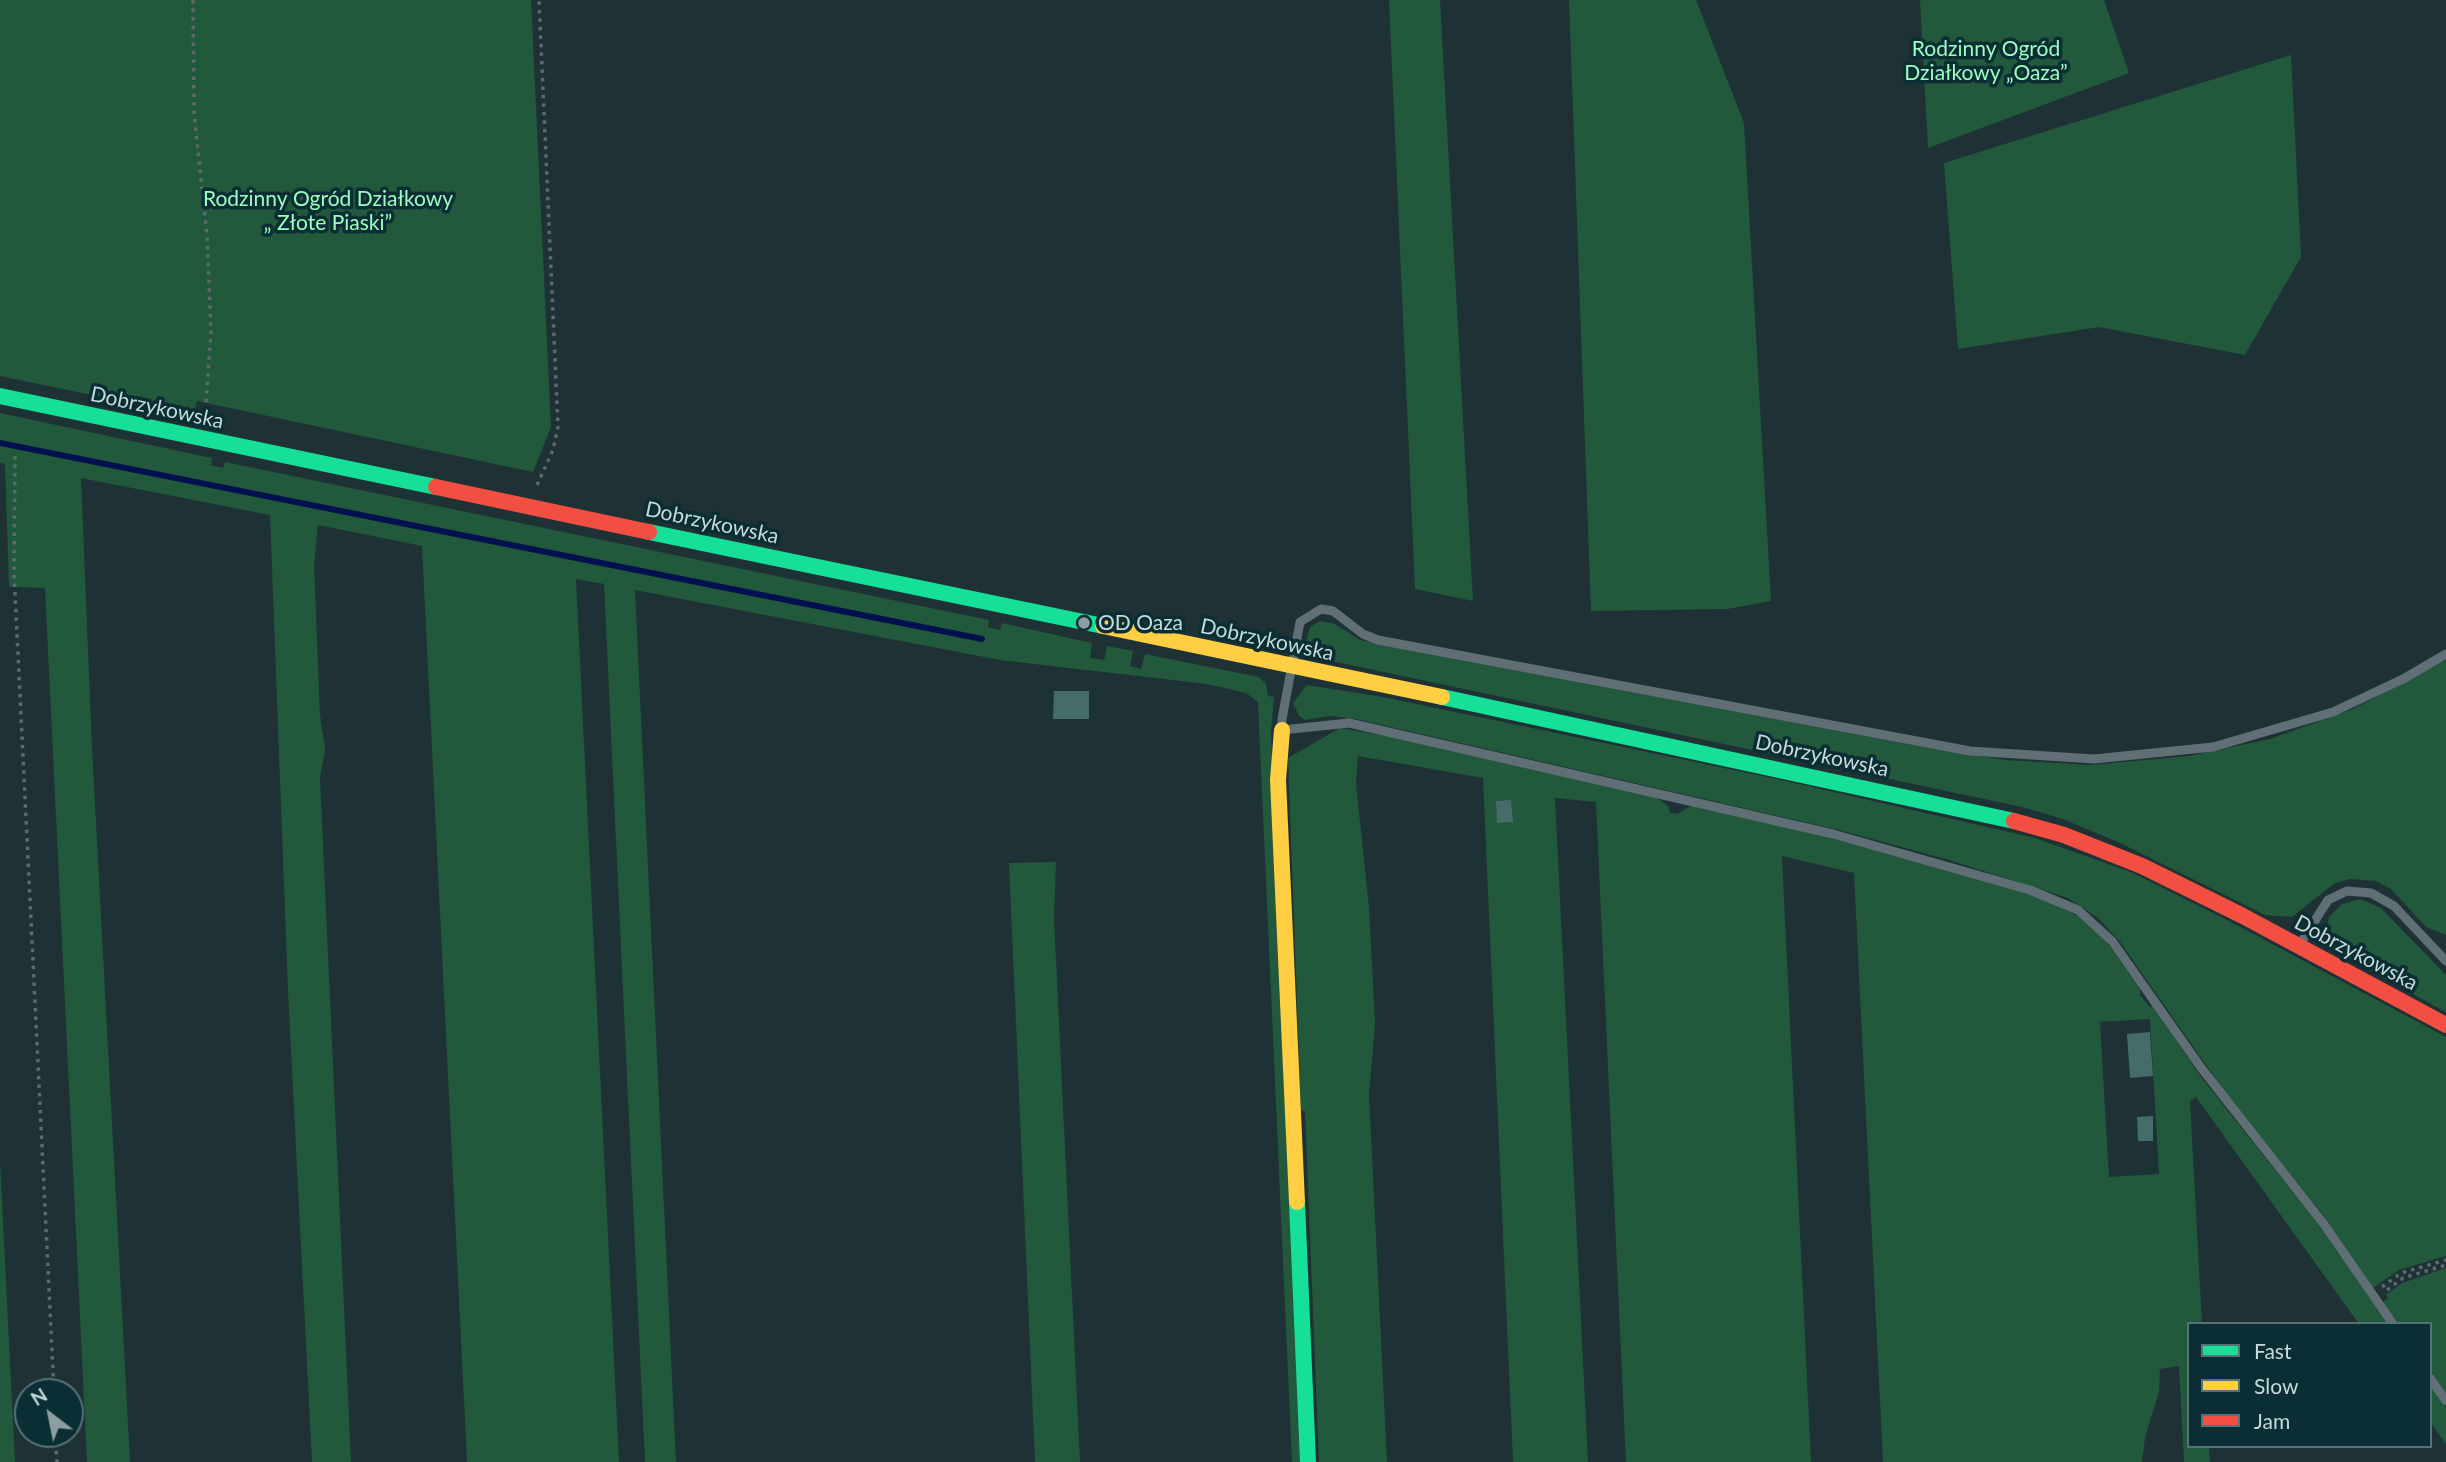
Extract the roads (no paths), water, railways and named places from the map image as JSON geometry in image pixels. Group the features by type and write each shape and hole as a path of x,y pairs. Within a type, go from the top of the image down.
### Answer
{"main road":[{"name":"Dobrzykowska","path":"0,396 2012,820 2064,835 2142,866 2446,1025"},
{"path":"1282,730 1278,780 1308,1462"}],"lane":[{"path":"2392,1322 2304,1198 2209,1079 2112,941 2095,922 2064,902 1941,863 1833,834 1434,741 1341,722 1282,730 1300,622 1321,609 1333,611 1363,634 1378,640 1970,751 2094,759 2213,747 2319,716 2385,688 2446,654"},
{"path":"2299,946 2329,900 2347,891 2371,893 2394,906 2446,961"},
{"path":"2432,1381 2446,1401"}],"waterway":[{"path":"0,443 982,639"}],"place":[{"name":"OD Oaza","path":"1084,623"}],"park label":[{"name":"Rodzinny Ogród Działkowy „Oaza”","path":"1986,61"},
{"name":"Rodzinny Ogród Działkowy „ Złote Piaski”","path":"328,211"}]}
